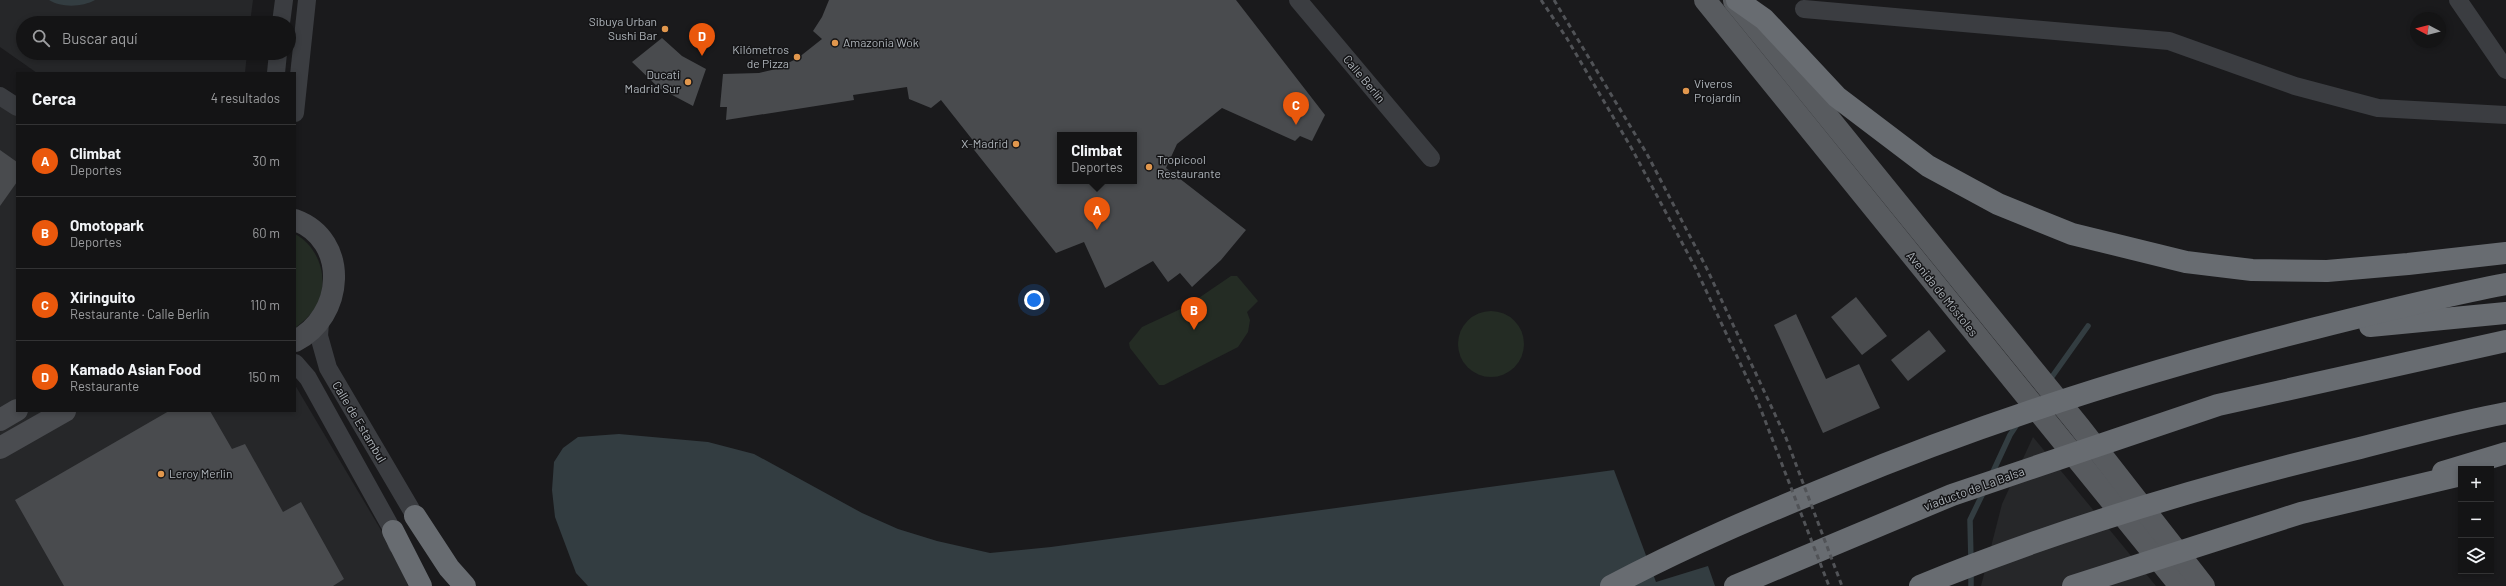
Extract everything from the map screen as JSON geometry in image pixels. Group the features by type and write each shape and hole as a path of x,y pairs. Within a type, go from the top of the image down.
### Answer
{"highway":[{"path":"1737,0 1764,19 1837,97 1928,166 1998,204 2072,234 2186,262 2252,270 2327,271 2408,264 2506,252"},
{"path":"1611,586 1746,521 1932,444 2072,395 2227,350 2454,294 2506,284"},
{"path":"2227,350 2356,327 2506,313"},
{"name":"viaducto de La Balsa","path":"1735,586 1952,495 2218,405 2506,341"},
{"path":"1920,586 1980,561 2079,525 2276,468 2506,413"},
{"path":"2360,498 2506,453"},
{"path":"2494,468 2506,465"},
{"path":"2073,586 2301,513 2458,476"},
{"path":"415,516 449,568 465,586"},
{"path":"393,531 421,586"}],"main road":[{"name":"Avenida de Móstoles","path":"1705,0 2180,586"},
{"name":"Avenida de Móstoles","path":"1733,0 2038,375 2204,586"}],"street":[{"path":"282,16 284,0"},
{"path":"296,104 307,0"},
{"name":"Calle Berlín","path":"1298,0 1431,158"},
{"path":"2458,0 2506,70"},
{"path":"1804,9 2169,41 2295,86 2378,108 2506,116"},
{"path":"276,72 277,60"},
{"path":"0,96 16,106"},
{"path":"296,218 314,232 322,243 333,266 335,286 330,305 320,322 306,336 296,341"},
{"name":"Calle de Estambul","path":"320,322 318,336 328,368 415,516"},
{"name":"Calle de Estambul","path":"296,364 308,378 393,531 409,586"},
{"path":"0,420 16,411"},
{"path":"0,448 63,412"}],"shaded area":[{"path":"0,0 253,0 251,16 16,16 16,58 0,47"},
{"path":"49,0 95,0 72,6 54,3"},
{"path":"18,60 246,60 245,72 36,72"},
{"path":"0,96 16,107 16,412 296,412 296,387 394,552 408,586 0,586"},
{"path":"296,235 310,247 316,255 322,274 321,293 318,303 308,317 296,327"},
{"path":"1231,276 1237,276 1258,301 1247,312 1250,320 1248,332 1238,347 1164,385 1159,385 1130,348 1129,343 1142,327 1187,306"},
{"path":"1491,311 1504,314 1514,321 1521,331 1524,344 1521,357 1514,367 1504,374 1491,377 1478,374 1468,367 1461,357 1458,344 1461,331 1468,321 1478,314"},
{"path":"619,434 708,442 754,454 862,513 898,529 937,541 990,553 1051,547 1614,470 1656,582 1708,566 1715,586 588,586 576,573 555,517 552,490 554,462 563,448 578,437"},
{"path":"2033,437 2156,586 1981,586 2002,504"}],"building":[{"name":"X-Madrid","path":"829,0 1236,0 1325,115 1312,141 1300,136 1295,141 1222,108 1177,144 1166,168 1246,230 1221,260 1192,287 1180,273 1168,282 1153,261 1105,288 1084,242 1056,253 971,146 975,143 941,100 931,108 909,99 907,87 853,95 854,100 726,120 727,107 720,107 723,74 759,73 776,69 798,58 822,39 813,31 822,17"},
{"path":"662,38 682,56 706,69 693,106 659,88 632,62"},
{"path":"0,150 16,161 16,183 0,206"},
{"path":"1856,297 1887,336 1862,355 1831,317"},
{"path":"1796,314 1826,379 1859,364 1880,408 1823,433 1774,325"},
{"path":"1929,330 1946,351 1908,381 1891,360"},
{"name":"Leroy Merlin","path":"167,412 211,412 232,449 245,444 283,512 301,502 344,579 333,586 64,586 15,500"}],"waterway":[{"path":"2049,381 2088,326"},
{"path":"1991,476 2010,435 2018,423"},
{"path":"1971,561 1970,520 1984,491"},
{"path":"1971,570 1971,586"}],"railway":[{"path":"1541,0 1566,37 1632,149 1695,267 1756,397 1829,586"},
{"path":"1554,0 1647,154 1707,269 1786,438 1842,586"}],"place":[{"name":"Sibuya Urban Sushi Bar","path":"665,29"},
{"name":"Amazonia Wok","path":"835,43"},
{"name":"Kamado Asian Food","path":"702,56"},
{"name":"Kilómetros de Pizza","path":"797,57"},
{"name":"Ducati Madrid Sur","path":"688,82"},
{"name":"Viveros Projardín","path":"1686,91"},
{"name":"Xiringuito","path":"1296,125"},
{"name":"X-Madrid","path":"1016,144"},
{"name":"Tropicool Restaurante","path":"1149,167"},
{"name":"Climbat","path":"1097,230"},
{"name":"Omotopark","path":"1194,330"},
{"name":"Leroy Merlin","path":"161,474"}]}
